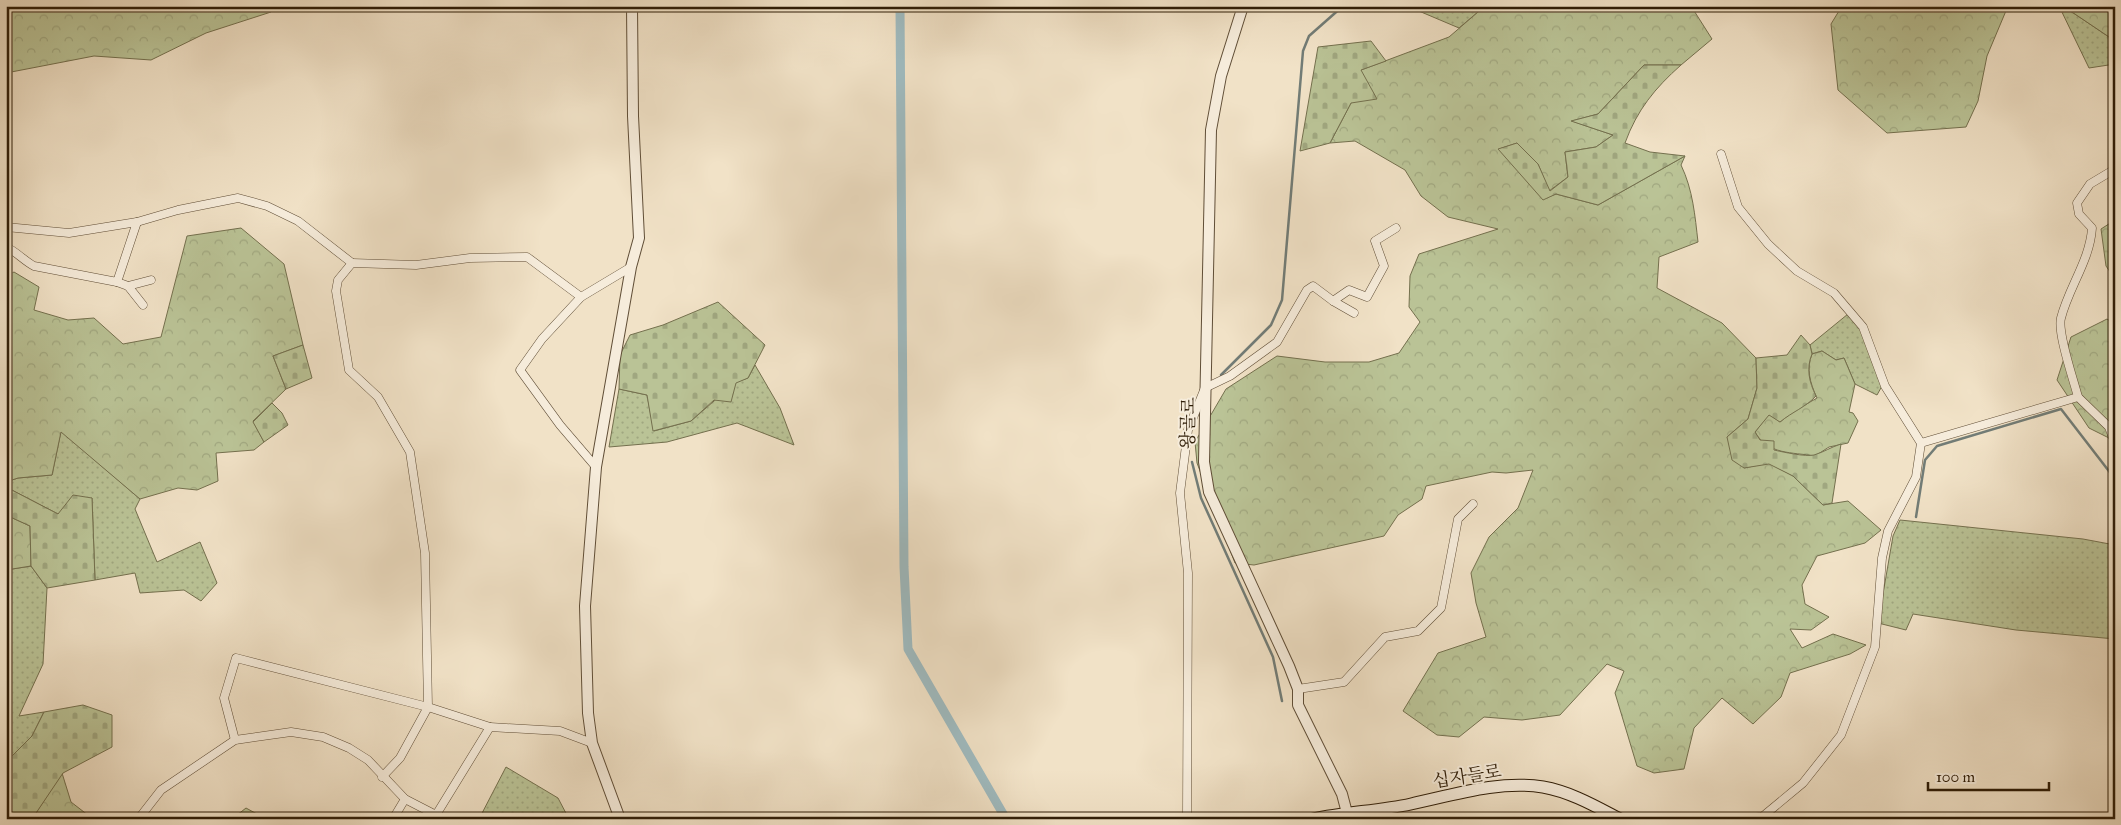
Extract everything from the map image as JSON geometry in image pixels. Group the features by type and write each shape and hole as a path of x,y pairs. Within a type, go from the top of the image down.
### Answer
{"main road":[{"name":"십자들로","path":"1313,819 1347,813 1375,811 1454,794 1505,787 1542,787 1575,795 1620,819"}],"street":[{"path":"620,819 592,743 588,713 585,606 596,468 631,267 639,238 633,116 632,6"},
{"name":"왕골로","path":"1242,6 1221,76 1212,130 1204,462 1209,492 1298,688 1298,705 1342,794 1347,813"},
{"path":"1721,154 1738,207 1768,244 1797,271 1834,293 1863,328 1886,386 1921,443 1916,477 1888,531 1882,558 1876,647 1841,735 1803,783 1762,817 1739,819"},
{"path":"2115,169 2090,184 2077,203 2079,214 2092,228 2091,242 2060,320 2066,353 2078,397 2109,427 2115,443"},
{"path":"6,227 69,233 137,222 178,210 238,198 267,206 298,222 352,263 416,265 470,258 527,257 581,297"},
{"path":"117,282 137,222"},
{"path":"1334,301 1349,290 1367,297 1384,266 1375,241 1396,228"},
{"path":"6,247 19,253 34,266 117,282 128,286 143,306"},
{"path":"352,263 338,280 336,291 349,370 378,396 410,452 425,553 428,706 400,758 382,777"},
{"path":"596,468 520,370 542,339 581,297 631,267"},
{"path":"128,286 151,280"},
{"path":"1187,819 1188,573 1180,493 1188,430 1205,388 1230,376 1277,342 1307,290 1313,286 1354,313"},
{"path":"1921,443 2078,397"},
{"path":"1298,688 1344,682 1385,637 1418,631 1441,608 1458,519 1473,504"},
{"path":"235,740 224,698 236,658 428,706 490,727 560,730 592,743"},
{"path":"140,817 161,790 235,740 290,732 323,737 349,748 368,760 382,777 405,799 436,815 490,727"},
{"path":"394,819 405,799"}],"green space":[{"path":"6,6 269,6 271,12 206,33 151,60 94,56 6,73"},
{"path":"1407,6 1485,6 1459,28"},
{"path":"1485,6 1691,6 1712,39 1681,65 1644,65 1598,114 1572,121 1613,135 1596,147 1565,152 1568,177 1549,191 1538,164 1517,143 1499,149 1543,199 1556,194 1598,205 1685,156 1681,165 1691,193 1698,242 1659,257 1657,288 1722,323 1756,358 1757,388 1748,419 1727,437 1744,468 1769,463 1793,476 1823,505 1848,501 1881,530 1865,543 1817,556 1802,585 1805,604 1829,617 1811,630 1790,629 1802,648 1833,634 1866,645 1850,654 1790,673 1781,697 1753,724 1722,698 1694,728 1684,769 1654,773 1637,766 1615,693 1624,671 1607,664 1560,715 1522,720 1484,717 1459,737 1437,735 1403,711 1438,653 1486,637 1476,603 1471,573 1489,537 1518,508 1533,470 1506,473 1492,472 1426,486 1422,499 1398,515 1384,536 1254,565 1235,563 1197,463 1195,442 1226,389 1277,356 1325,362 1369,362 1399,353 1420,322 1409,307 1410,276 1419,254 1498,229 1448,217 1421,196 1405,170 1355,141 1330,143 1351,103 1361,70 1449,37"},
{"path":"1842,6 2008,6 1987,56 1978,101 1966,127 1887,133 1838,90 1831,24"},
{"path":"2059,6 2063,6 2115,41 2115,64 2089,68"},
{"path":"2063,6 2115,6 2115,41"},
{"path":"1371,41 1386,61 1361,70 1377,99 1351,103 1330,143 1300,151 1318,47"},
{"path":"1644,65 1681,65 1648,100 1635,120 1625,143 1650,152 1685,156 1598,205 1556,194 1543,200 1498,149 1517,143 1538,164 1550,191 1568,177 1565,152 1596,147 1613,135 1571,121 1598,114"},
{"path":"2115,220 2115,279 2106,266 2101,229"},
{"path":"241,228 284,264 303,345 273,356 286,389 253,421 264,442 254,450 216,453 218,481 197,490 178,488 140,499 61,432 52,475 18,478 6,482 6,276 14,272 39,287 34,310 68,320 94,318 123,344 161,337 187,236"},
{"path":"718,302 765,345 748,378 736,383 731,402 714,400 691,421 653,431 647,395 619,389 620,355 630,335 663,325"},
{"path":"1848,314 1860,328 1882,386 1877,395 1855,384 1844,358 1836,360 1822,351 1812,354 1810,345"},
{"path":"2107,319 2115,324 2115,441 2089,428 2057,380 2071,337"},
{"path":"1801,335 1810,345 1812,354 1809,364 1809,375 1816,396 1780,422 1769,415 1755,432 1760,440 1774,441 1774,450 1800,455 1814,455 1841,444 1832,503 1823,505 1793,476 1769,464 1744,468 1732,460 1727,437 1748,419 1757,388 1756,358 1787,355"},
{"path":"303,345 312,378 286,389 273,356"},
{"path":"1822,351 1836,360 1844,358 1855,384 1849,412 1853,413 1858,421 1848,443 1829,447 1815,456 1774,449 1760,439 1755,432 1769,414 1780,422 1791,413 1817,398 1811,381 1809,365 1812,354"},
{"path":"755,365 780,408 794,445 737,423 667,442 609,447 619,389 647,395 654,431 691,421 736,382 748,378"},
{"path":"272,403 282,413 288,425 264,442 253,422"},
{"path":"61,431 140,499 135,509 157,562 200,542 217,583 201,601 184,590 140,593 135,573 95,580 92,498 58,514 6,487 6,482 18,478 52,475"},
{"path":"6,487 58,514 73,495 92,498 95,580 47,588 31,566 30,526 6,515"},
{"path":"6,515 30,526 31,566 6,570"},
{"path":"1900,520 2083,539 2115,545 2115,639 2016,630 1913,614 1906,630 1878,623 1893,536"},
{"path":"31,566 47,588 43,664 19,716 44,712 32,736 6,762 6,570"},
{"path":"83,705 112,715 112,747 63,773 32,819 6,819 6,762 32,736 44,712"},
{"path":"506,767 558,798 569,819 479,819"},
{"path":"62,773 71,802 93,819 32,819"},
{"path":"246,808 266,819 232,819"}],"waterway":[{"path":"900,6 904,567 908,649 1006,819"},
{"path":"1221,375 1271,325 1282,300 1303,51 1309,36 1343,6"},
{"path":"1916,517 1925,460 1937,446 2061,409 2115,479"},
{"path":"1192,462 1201,498 1273,657 1282,701"}]}
